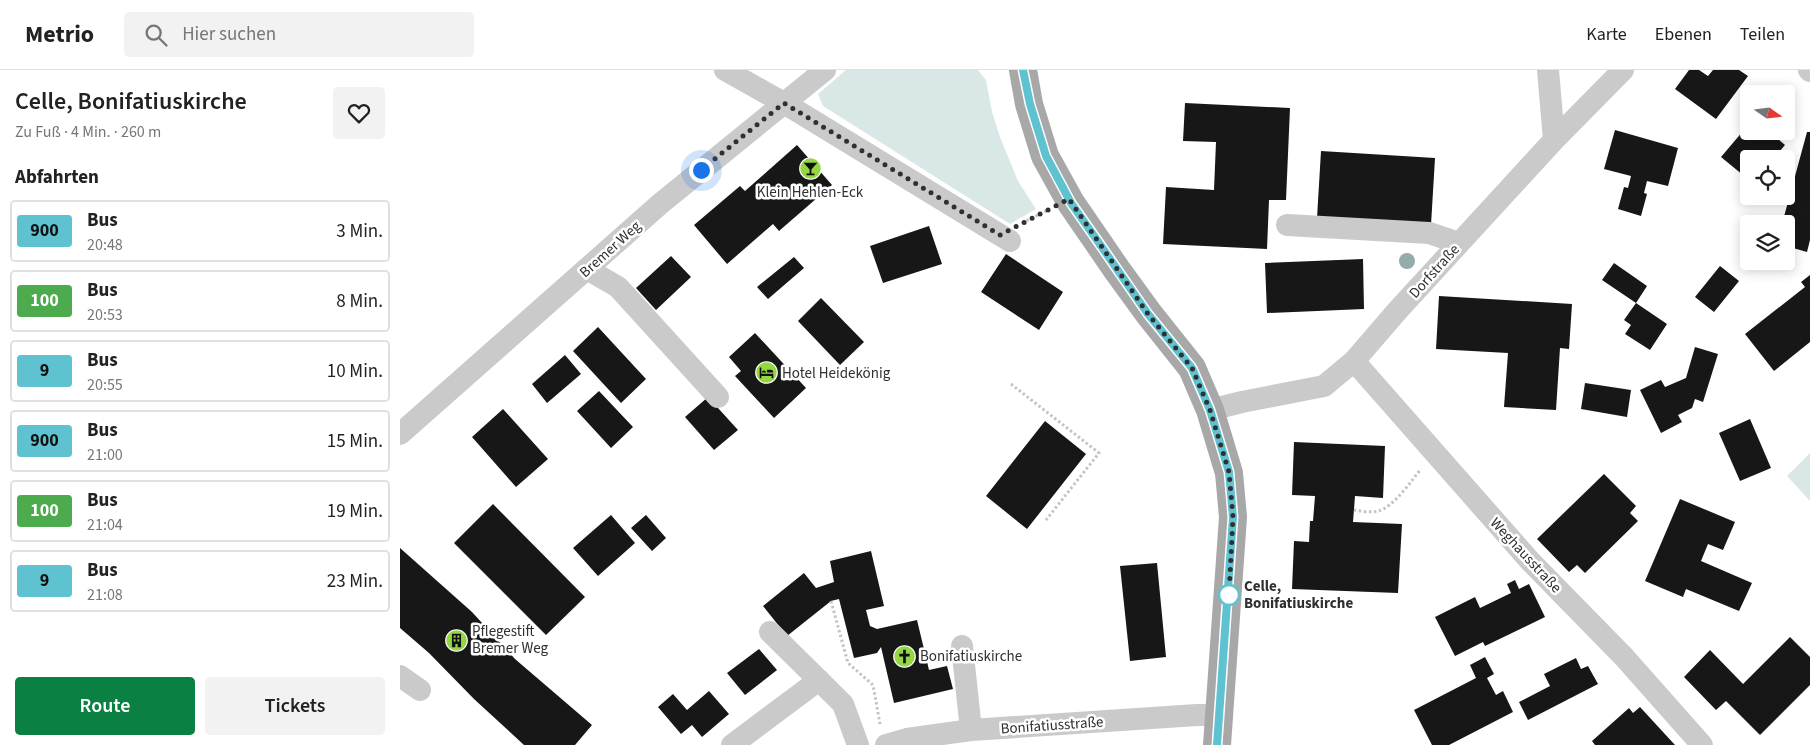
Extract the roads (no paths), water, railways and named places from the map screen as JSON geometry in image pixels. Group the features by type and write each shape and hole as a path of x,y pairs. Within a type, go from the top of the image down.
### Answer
{"main road":[{"path":"1023,70 1030,104 1046,156 1069,199 1148,314 1192,368 1210,410 1229,472 1233,517 1217,745"}],"street":[{"path":"725,70 784,103 1005,238"},
{"name":"Bremer Weg","path":"400,434 660,204 825,70"},
{"path":"1548,70 1554,140"},
{"name":"Dorfstraße","path":"1210,410 1324,386 1354,361 1554,140 1623,70"},
{"path":"1287,225 1429,232 1459,243"},
{"path":"587,269 618,287 718,397"},
{"name":"Weghausstraße","path":"1354,361 1530,561 1624,657 1702,745"},
{"path":"770,632 843,704 858,745"},
{"path":"962,646 971,730"},
{"path":"400,676 420,690"},
{"path":"732,745 818,680"},
{"name":"Bonifatiusstraße","path":"895,739 971,730 1220,715"}],"place":[{"name":"Klein Hehlen-Eck","path":"810,169"},
{"name":"Hotel Heidekönig","path":"766,373"},
{"name":"Celle, Bonifatiuskirche","path":"1229,595"},
{"name":"Pflegestift Bremer Weg","path":"456,640"},
{"name":"Bonifatiuskirche","path":"904,656"}]}
